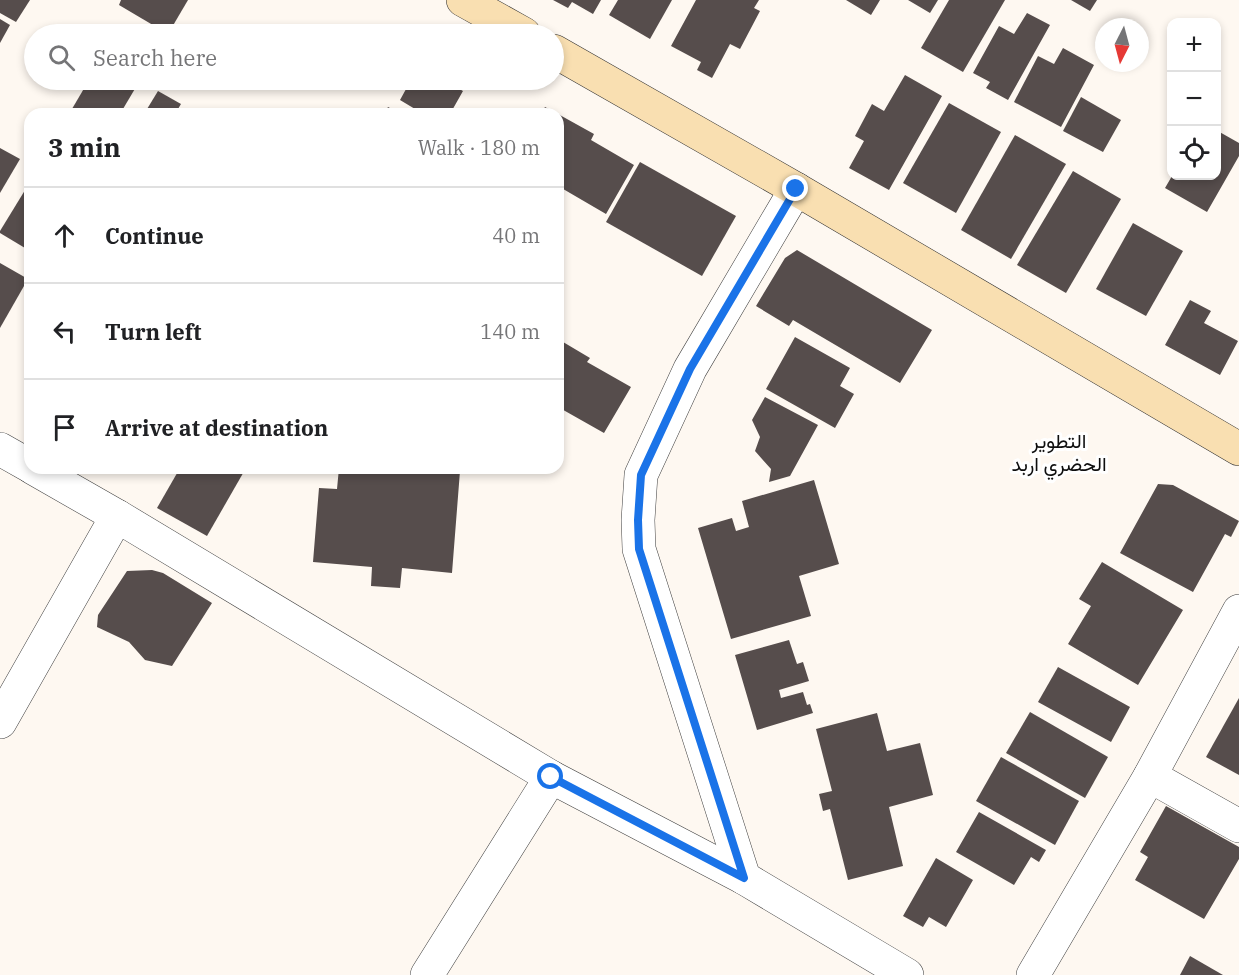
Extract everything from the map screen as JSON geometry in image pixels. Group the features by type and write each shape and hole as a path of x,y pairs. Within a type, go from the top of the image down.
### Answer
{"street":[{"path":"463,0 506,24"},
{"path":"564,57 796,189 1239,449"},
{"path":"744,878 639,549 641,475 690,369 796,189"},
{"path":"0,449 24,462"},
{"path":"44,474 551,777 744,878 907,975"},
{"path":"0,722 117,516"},
{"path":"1033,975 1150,776 1239,611"},
{"path":"1150,776 1239,826"},
{"path":"427,975 551,777"}],"building":[{"path":"0,0 30,0 16,22 0,13"},
{"path":"121,0 188,0 174,24 151,24 119,5"},
{"path":"553,0 601,0 593,14 572,2 568,8"},
{"path":"618,0 672,0 650,39 609,15"},
{"path":"696,0 759,0 754,8 760,11 740,49 730,44 712,78 697,70 701,62 671,46"},
{"path":"846,0 880,0 871,15"},
{"path":"908,0 938,0 930,13"},
{"path":"949,0 1005,0 963,72 921,48"},
{"path":"1071,0 1097,0 1090,11"},
{"path":"1027,13 1050,25 1008,100 986,88 990,82 973,73 999,26 1014,34"},
{"path":"0,19 10,25 0,43"},
{"path":"1063,48 1094,65 1061,127 1014,102 1038,56 1054,64"},
{"path":"905,75 942,96 889,190 849,168 864,141 855,136 872,104 884,111"},
{"path":"83,90 134,90 124,108 73,108"},
{"path":"406,90 463,91 453,108 413,108 400,100"},
{"path":"158,91 181,104 179,108 148,108"},
{"path":"1081,97 1121,120 1103,152 1063,131"},
{"path":"949,103 1001,132 956,213 903,183"},
{"path":"564,117 594,134 591,140 634,165 606,214 564,190"},
{"path":"1221,133 1239,143 1239,156 1207,212 1165,188 1170,180 1221,180"},
{"path":"1015,135 1066,164 1011,259 961,230"},
{"path":"0,148 20,159 0,193"},
{"path":"640,162 736,216 702,276 606,222"},
{"path":"1073,171 1121,199 1066,293 1017,265"},
{"path":"24,192 24,247 0,231"},
{"path":"1133,223 1183,251 1146,316 1096,289"},
{"path":"797,250 932,330 900,383 793,320 789,326 756,306 785,258"},
{"path":"0,263 24,277 24,286 0,328"},
{"path":"1190,300 1211,311 1204,323 1238,341 1220,375 1165,345"},
{"path":"795,337 850,368 840,386 854,394 835,428 766,389"},
{"path":"564,343 590,358 587,362 631,387 604,433 564,410"},
{"path":"765,397 818,425 790,476 769,482 771,469 755,451 760,437 752,420"},
{"path":"177,474 243,474 207,536 157,508"},
{"path":"338,474 460,474 452,573 402,568 400,588 371,586 372,567 313,562 319,488 337,489"},
{"path":"814,480 839,564 799,576 811,616 731,639 698,528 732,518 736,531 749,527 742,501"},
{"path":"1158,484 1173,485 1239,521 1231,537 1225,534 1193,592 1120,553"},
{"path":"1102,562 1183,610 1138,685 1068,644 1091,606 1079,599"},
{"path":"152,570 163,573 212,603 172,666 145,660 129,642 97,627 98,615 127,571"},
{"path":"789,640 797,664 803,662 809,681 779,690 781,698 803,692 807,705 810,704 813,713 757,730 735,655"},
{"path":"1058,667 1130,707 1111,742 1038,702"},
{"path":"1239,698 1239,775 1206,757"},
{"path":"1030,712 1108,757 1085,798 1006,753"},
{"path":"877,713 887,751 920,743 933,795 889,807 903,866 848,880 830,809 823,811 819,794 832,791 816,729"},
{"path":"1001,757 1079,801 1055,845 976,801"},
{"path":"1166,806 1239,847 1239,859 1204,919 1135,880 1148,857 1140,852"},
{"path":"979,812 1046,850 1039,862 1031,857 1014,885 956,852"},
{"path":"936,858 973,880 946,927 929,917 923,927 903,916"},
{"path":"1190,956 1223,975 1180,975"}],"district":[{"name":"التطوير الحضري اربد","path":"1059,452"}],"route":[{"path":"551,777 744,878 639,549 641,475 690,369 796,189"}]}
